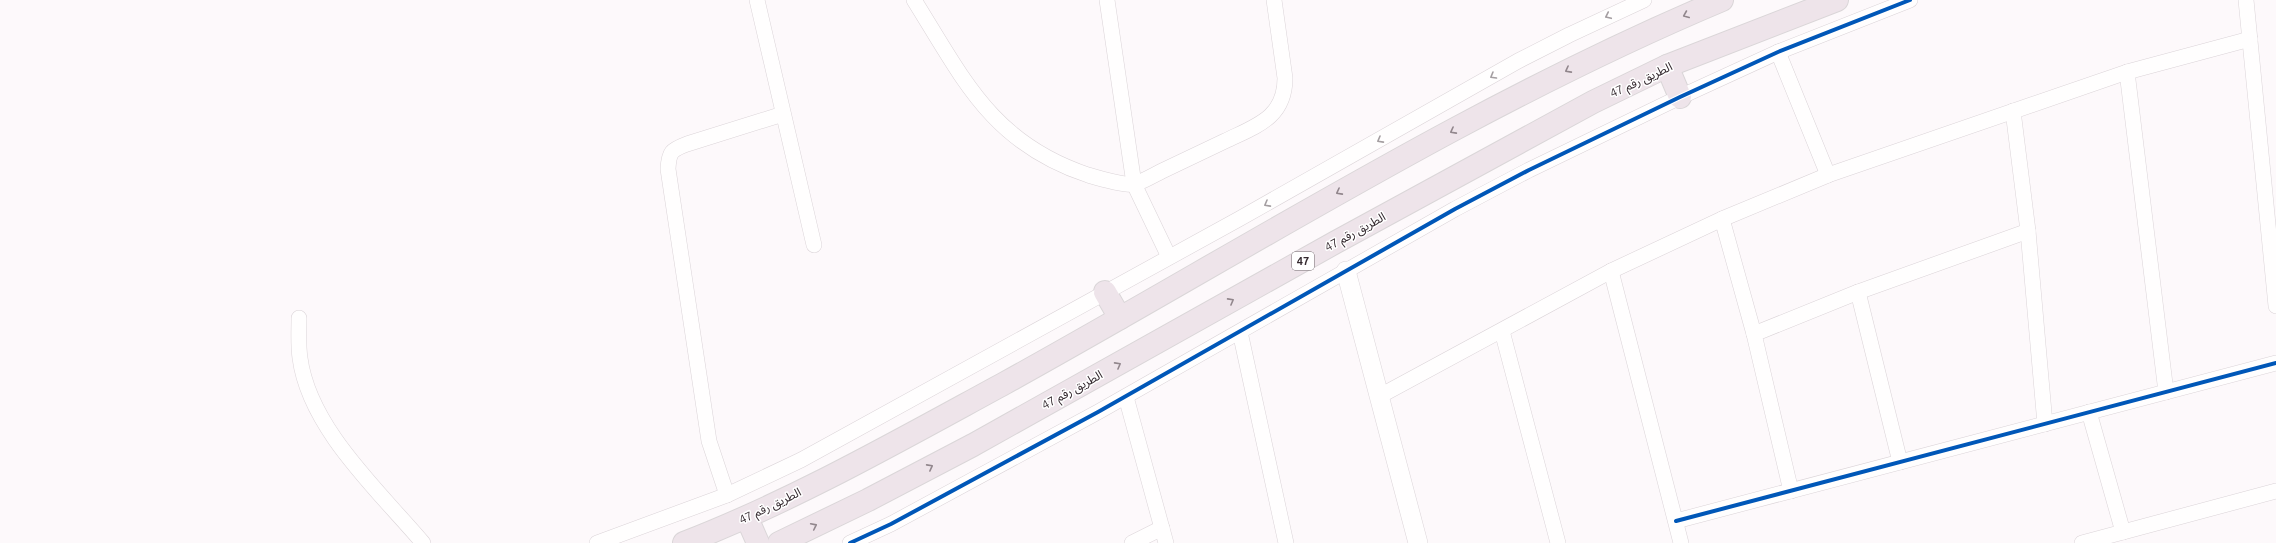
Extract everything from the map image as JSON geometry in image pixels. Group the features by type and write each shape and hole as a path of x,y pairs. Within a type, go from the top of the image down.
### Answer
{"highway":[{"name":"الطريق رقم 47","path":"684,543 747,518 959,408 1120,318 1310,208 1578,64 1722,0"},
{"name":"الطريق رقم 47","path":"779,543 868,500 973,445 1336,242 1594,102 1667,66 1836,0"},
{"path":"1667,66 1680,97"},
{"path":"1106,292 1120,318"},
{"path":"747,518 758,543"}],"street":[{"path":"757,0 814,245"},
{"path":"914,0 978,102 1003,128 1032,150 1064,167 1098,178 1134,184 1262,123 1281,104 1285,90 1285,78 1274,0"},
{"path":"1107,0 1134,184 1168,257"},
{"path":"597,543 727,495 801,460 1106,292 1518,61 1644,0"},
{"path":"850,543 964,485 1126,396 1462,205 1680,97 1778,52 1910,0"},
{"path":"2246,0 2276,306"},
{"path":"1378,397 1611,271 1722,219 1828,175 2127,72 2250,39"},
{"path":"1778,52 1828,175"},
{"path":"2127,72 2166,392"},
{"path":"2013,111 2028,231 2045,424"},
{"path":"727,495 708,435 668,169 668,157 674,149 686,144 783,114"},
{"path":"1722,219 1754,334 1791,491"},
{"path":"1754,334 1858,292 2028,231"},
{"path":"1346,271 1378,397 1418,543"},
{"path":"1611,271 1681,543"},
{"path":"1858,292 1900,462"},
{"path":"299,318 300,358 309,391 320,416 338,444 423,543"},
{"path":"1502,331 1558,543"},
{"path":"1240,332 1286,543"},
{"path":"1676,521 2276,363"},
{"path":"1126,396 1166,543"},
{"path":"2088,412 2122,532"},
{"path":"2082,543 2276,491"},
{"path":"1132,543 1162,528"}],"cycle path":[{"path":"850,543 891,524 1098,412 1455,209 1529,170 1680,97 1778,52 1910,0"},
{"path":"1676,521 2276,363"}]}
